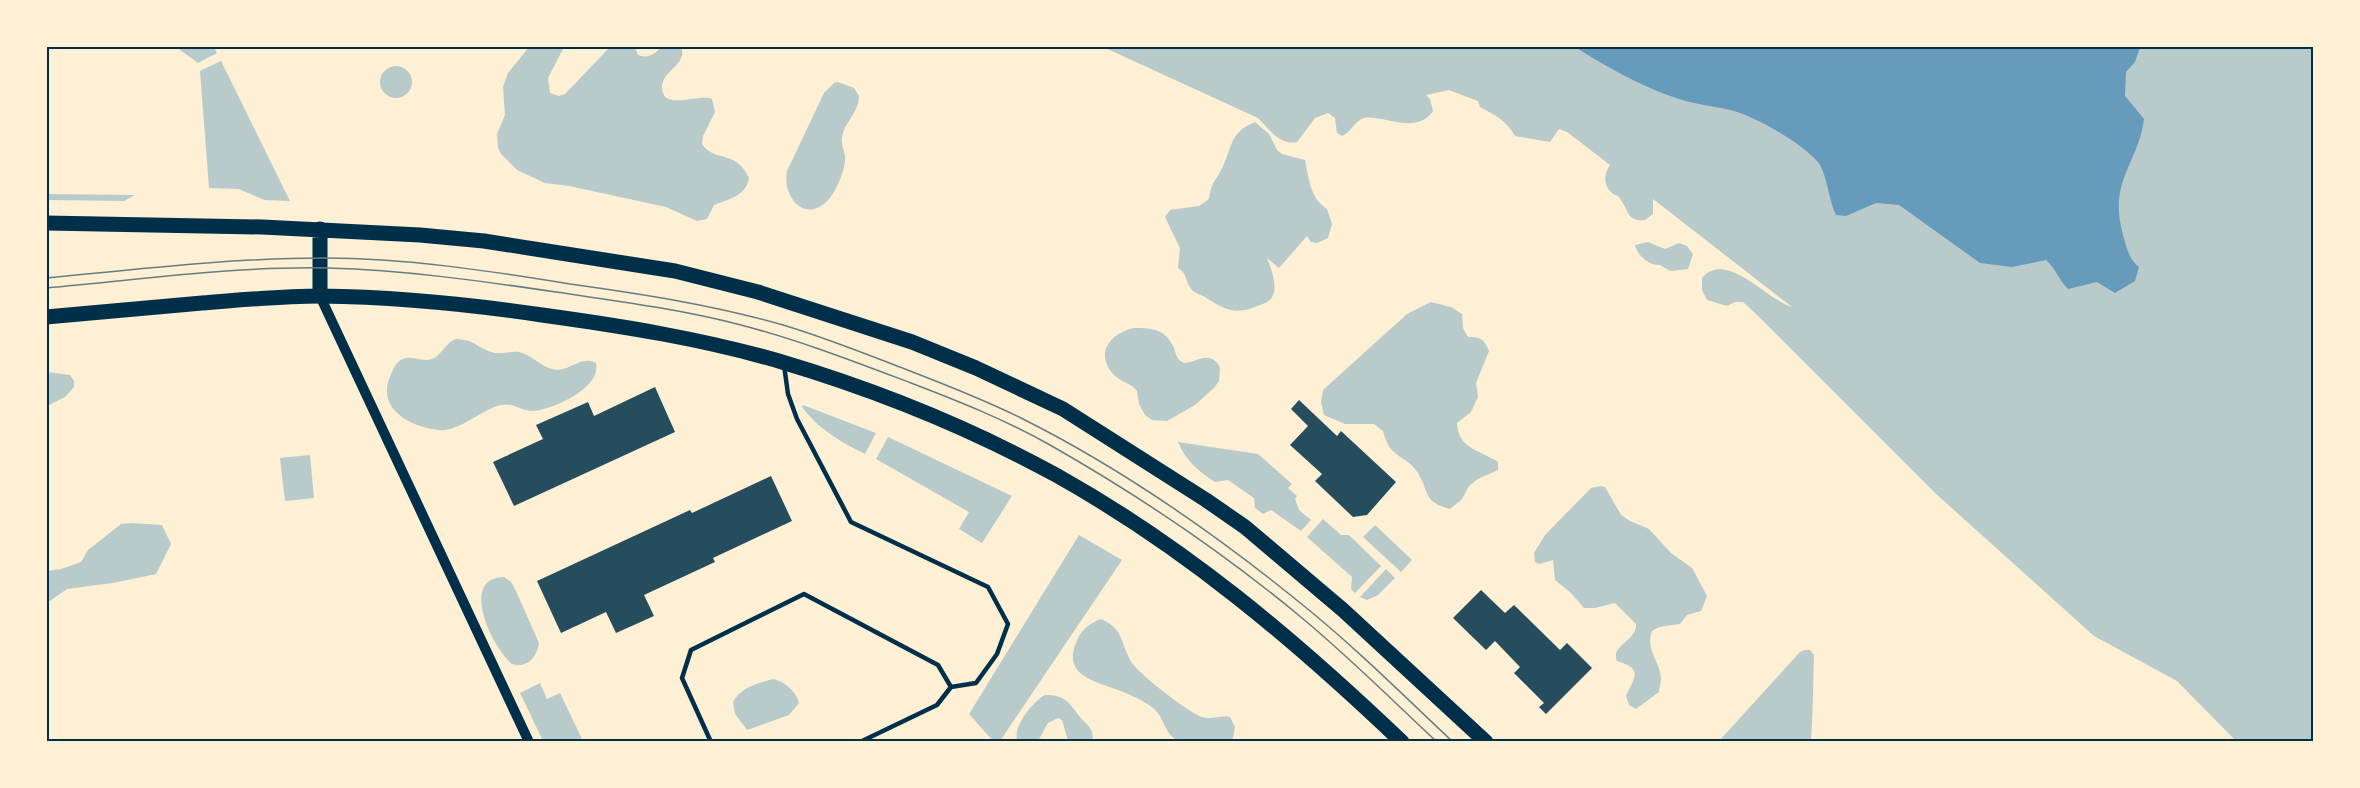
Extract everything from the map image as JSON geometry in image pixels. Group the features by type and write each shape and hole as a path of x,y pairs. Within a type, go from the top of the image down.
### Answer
{"main road":[{"path":"46,223 320,229 484,241 675,271 758,292 912,342 1063,409 1245,527 1356,622 1486,741"},
{"path":"320,229 320,296"},
{"path":"46,317 261,298 320,296 449,302 572,319 708,344 784,362 868,391 956,426 1056,476 1136,525 1184,556 1254,609 1314,659 1402,741"}],"street":[{"path":"320,296 529,741"}],"lane":[{"path":"784,362 791,403 803,432 851,522 988,587 1008,624 997,654 976,683 951,687 937,705 860,741"},
{"path":"711,741 682,678 691,650 804,594 938,665 951,687"}],"shaded area":[{"path":"176,47 214,47 217,53 198,63"},
{"path":"529,47 564,47 548,78 550,93 559,96 565,94 610,47 635,47 638,55 648,56 661,47 681,47 681,58 663,81 664,94 668,99 674,100 712,99 715,112 703,136 702,144 707,150 738,163 744,169 749,178 744,189 736,196 714,205 707,219 697,221 666,207 545,183 517,170 501,154 497,134 505,115 503,87 508,73"},
{"path":"1103,47 2313,47 2313,741 2236,741 2177,681 2094,636 1935,493 1743,302 1735,302 1727,306 1707,300 1702,290 1702,278 1712,271 1723,269 1747,279 1782,303 1792,307 1653,199 1653,214 1645,220 1631,217 1619,197 1608,189 1606,172 1610,165 1567,132 1559,129 1550,142 1515,136 1504,122 1480,107 1478,101 1449,90 1426,95 1430,99 1433,111 1418,122 1364,118 1342,136 1337,133 1335,118 1328,113 1315,118 1297,142 1291,143 1275,136 1258,118"},
{"path":"221,61 290,201 264,200 239,189 209,188 200,71"},
{"path":"396,66 407,71 412,82 407,93 396,98 385,93 380,82 385,71"},
{"path":"838,82 854,88 859,96 857,107 843,132 842,145 845,161 842,173 829,199 820,206 804,209 792,199 786,181 787,171 824,93"},
{"path":"1255,122 1269,134 1277,150 1282,154 1305,160 1314,194 1321,205 1327,209 1332,224 1328,238 1317,243 1311,242 1307,236 1279,268 1267,258 1274,283 1273,295 1265,303 1240,311 1227,309 1191,289 1184,274 1178,268 1180,248 1165,217 1170,210 1199,206 1209,199 1212,187 1234,139 1241,130"},
{"path":"47,194 135,195 124,201 47,200"},
{"path":"1648,242 1665,249 1679,243 1687,246 1693,254 1688,269 1670,271 1648,262 1638,252 1635,245"},
{"path":"1431,302 1451,307 1462,314 1463,328 1468,337 1482,340 1489,351 1476,383 1478,397 1471,412 1457,423 1458,432 1466,444 1498,462 1498,470 1469,486 1462,499 1450,509 1435,503 1428,496 1418,473 1394,452 1383,431 1374,424 1345,424 1324,415 1321,402 1323,390 1407,314"},
{"path":"1134,328 1147,328 1163,333 1171,342 1178,359 1184,363 1204,358 1212,359 1220,367 1219,381 1195,405 1167,421 1152,420 1145,415 1139,404 1137,391 1114,375 1105,360 1105,352 1112,340 1118,334"},
{"path":"456,339 472,342 494,353 519,352 544,366 558,370 579,362 590,361 596,363 596,372 584,389 574,396 541,410 528,411 501,405 446,430 428,428 408,421 399,415 388,400 389,379 395,366 405,358 432,359"},
{"path":"47,372 70,375 74,381 74,387 65,397 47,406"},
{"path":"803,405 876,433 865,454 823,428 808,415"},
{"path":"888,437 1012,496 982,543 959,529 969,512 876,459"},
{"path":"1178,442 1258,454 1292,484 1288,488 1297,496 1295,499 1299,510 1311,520 1301,531 1271,510 1263,514 1255,508 1254,498 1228,480 1215,482 1198,470 1185,455"},
{"path":"310,455 314,498 285,501 280,458"},
{"path":"1605,487 1621,515 1649,529 1671,553 1692,568 1707,596 1701,611 1687,615 1680,624 1659,627 1652,631 1650,644 1661,678 1659,692 1636,709 1629,705 1626,696 1634,678 1634,670 1617,661 1616,656 1620,647 1632,635 1636,624 1615,603 1584,608 1555,580 1553,560 1539,564 1535,562 1534,553 1545,535 1591,488"},
{"path":"1323,519 1341,535 1349,535 1381,566 1355,593 1351,589 1352,577 1307,537"},
{"path":"121,524 162,525 171,544 156,574 67,589 47,603 47,571 81,562 88,550"},
{"path":"1375,525 1412,560 1401,572 1363,537"},
{"path":"1079,535 1122,560 1000,741 993,741 969,714"},
{"path":"1386,569 1395,578 1378,595 1367,600 1360,597"},
{"path":"504,577 515,589 539,643 534,657 522,665 512,664 496,644 489,630 481,601 483,589 490,580"},
{"path":"1101,619 1118,632 1128,656 1137,669 1165,693 1202,717 1230,717 1235,727 1233,738 1229,741 1211,742 1179,741 1170,735 1158,713 1150,706 1084,676 1074,663 1073,654 1080,635 1086,628"},
{"path":"1810,650 1814,655 1811,741 1719,741 1800,652"},
{"path":"773,679 789,688 796,695 799,703 789,715 747,730 735,714 733,702 745,689"},
{"path":"540,683 547,699 560,693 583,741 543,741 520,693"},
{"path":"1045,695 1058,696 1070,704 1091,730 1092,741 1068,741 1062,720 1058,718 1048,723 1038,741 1017,740 1018,728 1025,715"}],"water":[{"path":"1575,47 2140,47 2135,62 2126,72 2125,96 2144,119 2141,135 2121,186 2119,200 2119,216 2123,235 2130,256 2139,267 2135,281 2115,293 2097,282 2068,289 2046,260 2012,267 1980,263 1899,205 1876,203 1846,216 1836,215 1820,165 1809,153 1789,138 1744,114 1683,100 1650,88"}],"building":[{"path":"655,387 675,432 514,506 493,462 543,439 536,425 588,402 594,416"},
{"path":"1299,400 1337,436 1341,431 1396,482 1367,515 1353,517 1315,481 1322,474 1290,445 1308,426 1291,409"},
{"path":"771,476 792,521 713,558 715,562 644,595 654,616 616,633 606,612 561,633 537,581 690,510 692,513"},
{"path":"1481,590 1505,613 1514,605 1560,650 1567,643 1592,668 1546,714 1539,707 1544,703 1514,673 1520,667 1495,641 1486,650 1453,618"}],"tram line":[{"path":"46,278 255,260 324,258 386,260 479,270 651,296 730,312 811,334 1005,410 1095,458 1132,481 1203,528 1304,606 1361,655 1453,742"},
{"path":"46,288 258,269 328,268 385,271 625,302 737,324 803,343 999,419 1050,445 1116,484 1211,548 1302,618 1437,742"}]}
